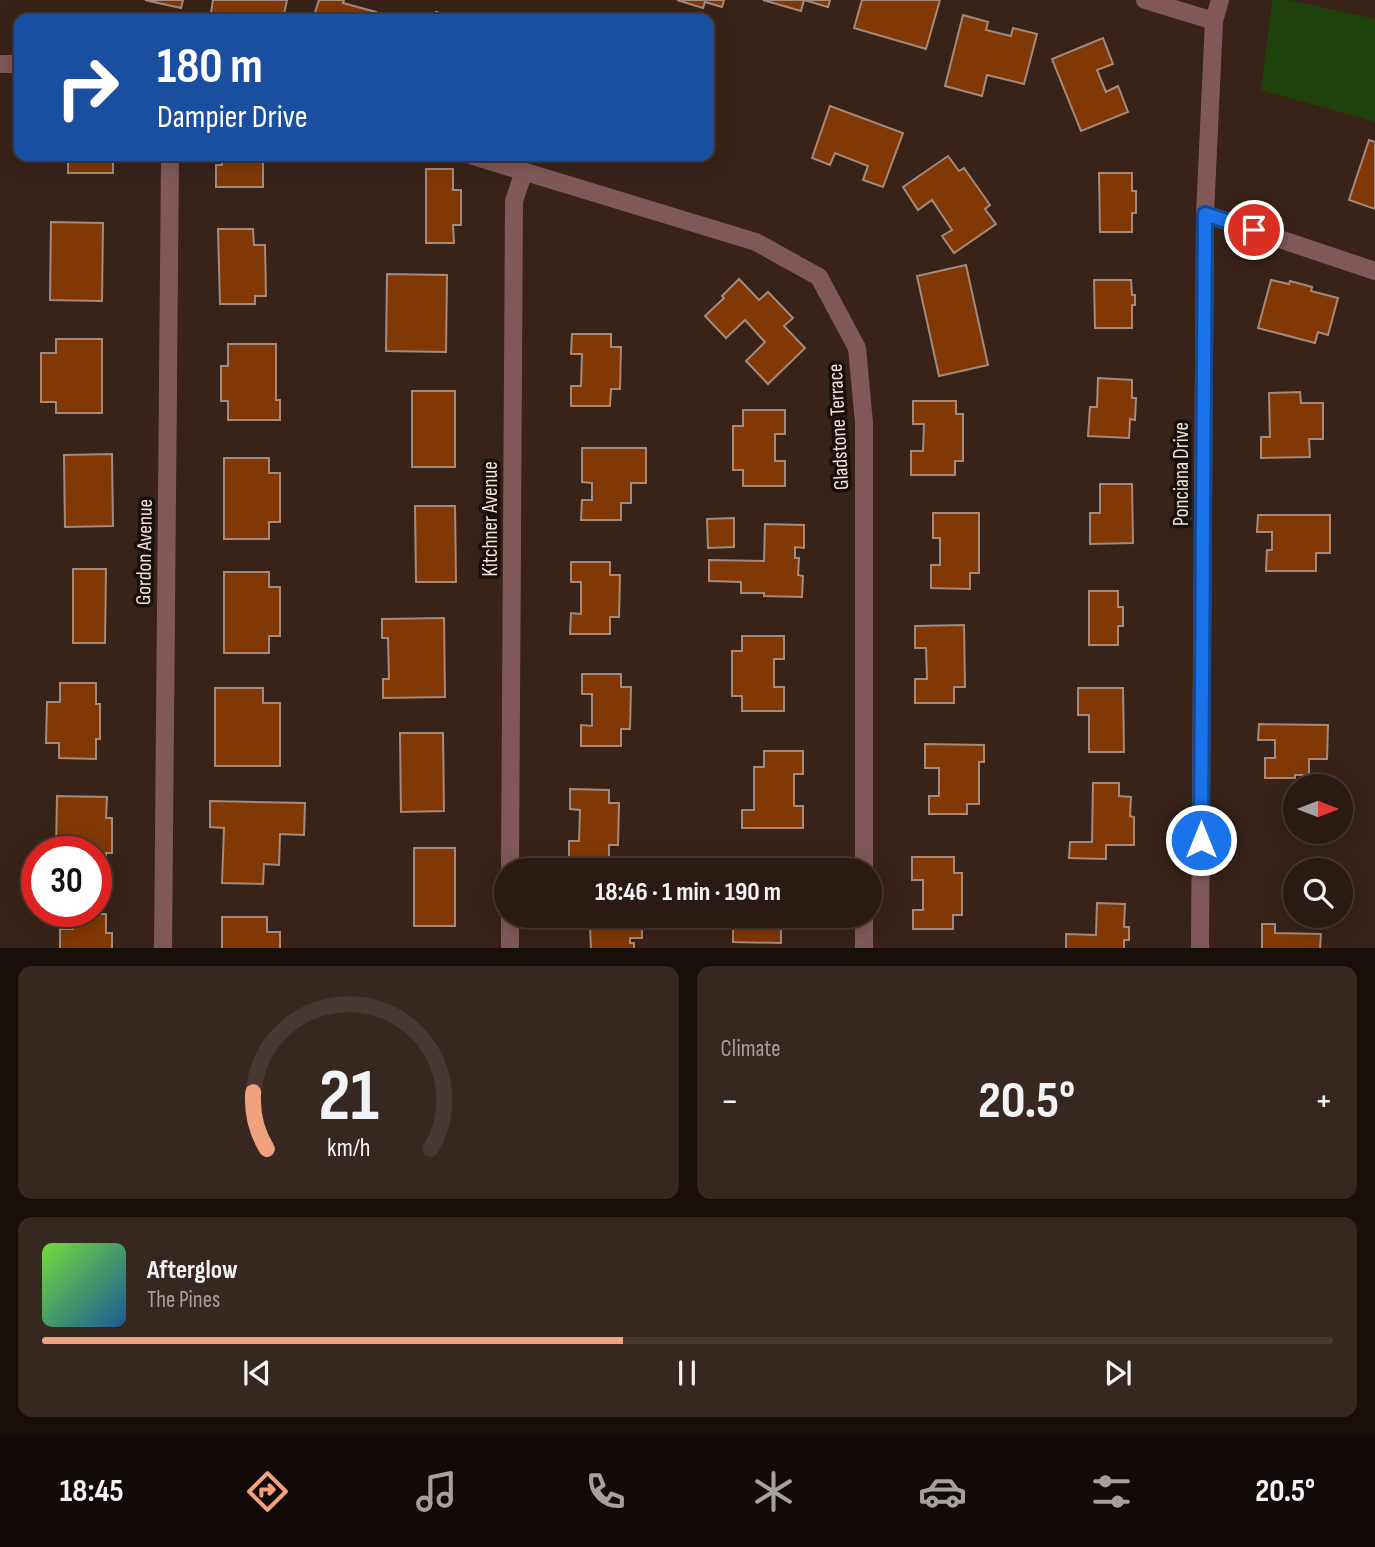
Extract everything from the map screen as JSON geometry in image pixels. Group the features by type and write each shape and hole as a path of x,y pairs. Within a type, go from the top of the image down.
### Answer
{"street":[{"path":"1145,0 1214,20"},
{"name":"Ponciana Drive","path":"1200,948 1205,214 1214,20 1220,0"},
{"name":"Gordon Avenue","path":"163,948 170,161"},
{"name":"Gladstone Terrace","path":"490,161 756,242 819,276 857,348 864,424 864,858"},
{"name":"Kitchner Avenue","path":"510,858 514,201 524,171"},
{"path":"1205,214 1375,271"},
{"path":"510,928 510,948"},
{"path":"863,948 864,928"}],"green space":[{"path":"1272,0 1289,0 1375,19 1375,122 1261,90"}],"building":[{"path":"145,0 183,0 181,8"},
{"path":"213,0 287,0 284,14 211,13"},
{"path":"319,0 344,0 343,3 376,12 375,14 315,14"},
{"path":"677,0 724,0 722,7 705,2 703,8"},
{"path":"763,0 804,0 801,11"},
{"path":"804,0 830,0 828,7"},
{"path":"862,0 940,0 926,49 854,28"},
{"path":"963,15 988,22 986,30 1011,36 1013,28 1037,34 1024,84 987,75 982,96 945,86"},
{"path":"1103,38 1113,64 1097,70 1106,92 1118,86 1128,112 1081,131 1052,59"},
{"path":"830,106 903,133 883,187 863,180 868,166 835,153 830,165 812,158"},
{"path":"1369,140 1375,142 1375,209 1349,200"},
{"path":"948,156 959,171 964,168 990,205 985,209 996,224 954,253 942,236 952,230 932,200 918,210 903,187"},
{"path":"68,161 113,161 113,173 68,173"},
{"path":"222,161 263,161 263,187 216,187 216,165 222,165"},
{"path":"426,169 453,169 453,190 461,190 461,225 453,225 454,243 426,243"},
{"path":"1099,173 1132,173 1132,191 1136,191 1136,213 1132,213 1132,232 1100,232"},
{"path":"51,222 103,223 102,301 50,300"},
{"path":"218,229 253,229 254,245 265,245 266,296 255,296 255,304 220,304"},
{"path":"966,265 988,365 939,376 917,276"},
{"path":"387,274 447,275 446,352 386,351"},
{"path":"739,279 759,300 768,292 793,318 784,326 805,348 768,384 746,361 765,342 745,320 726,338 705,316"},
{"path":"1094,280 1131,280 1132,295 1135,295 1132,328 1095,328"},
{"path":"1271,280 1289,284 1290,281 1312,287 1311,291 1338,298 1328,335 1318,332 1315,343 1258,328"},
{"path":"572,334 611,334 611,347 621,347 620,389 611,389 610,406 571,406 571,386 581,386 582,354 571,354"},
{"path":"56,339 102,339 102,413 56,413 56,402 41,402 41,353 56,353"},
{"path":"228,344 276,344 276,400 280,400 280,420 228,420 228,401 221,401 221,366 228,366"},
{"path":"1098,378 1132,380 1132,398 1136,398 1135,420 1130,419 1129,438 1088,436 1090,407 1097,407"},
{"path":"412,391 455,391 455,467 412,467"},
{"path":"1300,392 1301,403 1323,403 1323,439 1309,439 1310,457 1261,458 1261,437 1270,437 1269,393"},
{"path":"913,401 956,401 956,414 963,414 963,461 955,461 955,475 911,475 911,451 923,451 924,424 913,424"},
{"path":"743,410 785,410 785,434 775,434 775,461 785,461 785,486 743,486 743,470 733,470 733,426 743,426"},
{"path":"582,448 646,448 646,483 631,483 631,503 621,503 621,520 581,520 582,500 592,500 592,483 582,482"},
{"path":"112,454 113,526 65,527 64,455"},
{"path":"224,458 269,458 269,473 280,473 280,522 269,522 269,539 224,539"},
{"path":"1100,484 1132,484 1133,543 1090,544 1090,513 1100,513"},
{"path":"415,506 455,506 456,582 416,582"},
{"path":"933,513 979,513 979,573 970,573 970,589 931,588 931,565 940,565 940,538 933,538"},
{"path":"1258,515 1330,515 1330,553 1316,553 1316,571 1266,571 1267,550 1272,550 1272,532 1257,532"},
{"path":"734,518 734,547 708,548 707,519"},
{"path":"765,524 804,525 804,548 795,547 795,558 799,558 798,575 803,576 802,597 741,593 741,582 709,581 709,560 764,561"},
{"path":"571,562 610,562 610,575 620,575 619,617 610,617 610,634 570,634 571,613 581,614 581,582 571,582"},
{"path":"73,569 106,569 105,643 73,643"},
{"path":"224,572 269,572 269,587 280,587 280,636 269,636 269,653 224,653"},
{"path":"1089,591 1118,591 1118,607 1123,607 1123,626 1118,626 1118,645 1089,645"},
{"path":"444,618 445,697 383,698 383,679 389,679 388,638 382,638 382,619"},
{"path":"964,625 965,687 954,687 954,703 915,703 915,679 927,679 926,648 915,648 915,626"},
{"path":"742,636 784,636 784,659 774,659 774,687 784,687 784,711 742,711 742,696 732,696 732,651 742,651"},
{"path":"582,674 621,674 621,687 631,687 630,729 621,729 621,746 581,746 581,725 592,726 592,694 582,694"},
{"path":"60,683 96,683 96,704 100,704 100,739 96,739 96,759 59,758 59,743 46,743 47,702 60,702"},
{"path":"215,688 263,688 263,703 280,703 280,766 215,766"},
{"path":"1078,688 1123,688 1124,752 1089,752 1089,715 1078,715"},
{"path":"1259,724 1328,725 1327,759 1309,759 1309,774 1283,774 1283,778 1265,778 1265,758 1275,758 1275,740 1258,740"},
{"path":"400,733 443,733 444,811 401,812"},
{"path":"925,744 984,745 984,762 979,762 979,804 967,804 967,814 929,814 929,796 939,796 939,768 925,768"},
{"path":"764,751 803,751 803,774 794,774 794,806 803,806 803,828 742,828 742,810 754,810 754,767 764,767"},
{"path":"1093,783 1119,783 1119,796 1131,797 1130,816 1134,817 1134,845 1106,845 1106,859 1069,858 1070,842 1092,842"},
{"path":"570,789 609,790 609,803 619,803 618,845 609,845 609,858 569,858 569,841 579,841 580,810 570,809"},
{"path":"57,796 107,797 106,818 112,818 112,836 56,836"},
{"path":"210,801 305,803 304,835 280,834 279,865 264,864 263,884 222,883 224,828 210,827"},
{"path":"414,848 455,848 455,926 414,926"},
{"path":"912,857 954,857 954,873 962,873 962,915 953,915 953,929 913,929 913,910 923,910 923,880 912,880"},
{"path":"1097,903 1125,904 1124,927 1129,927 1129,940 1124,940 1124,948 1066,948 1066,934 1096,935"},
{"path":"222,917 267,917 267,932 280,932 280,948 222,948"},
{"path":"1262,924 1275,924 1275,933 1321,934 1320,948 1262,948"},
{"path":"106,927 106,933 112,933 112,948 60,948 60,929"},
{"path":"590,928 642,928 642,938 630,938 634,948 591,948"},
{"path":"733,928 781,928 781,943 733,942"}],"route":[{"path":"1201,840 1205,214 1254,230"}]}
